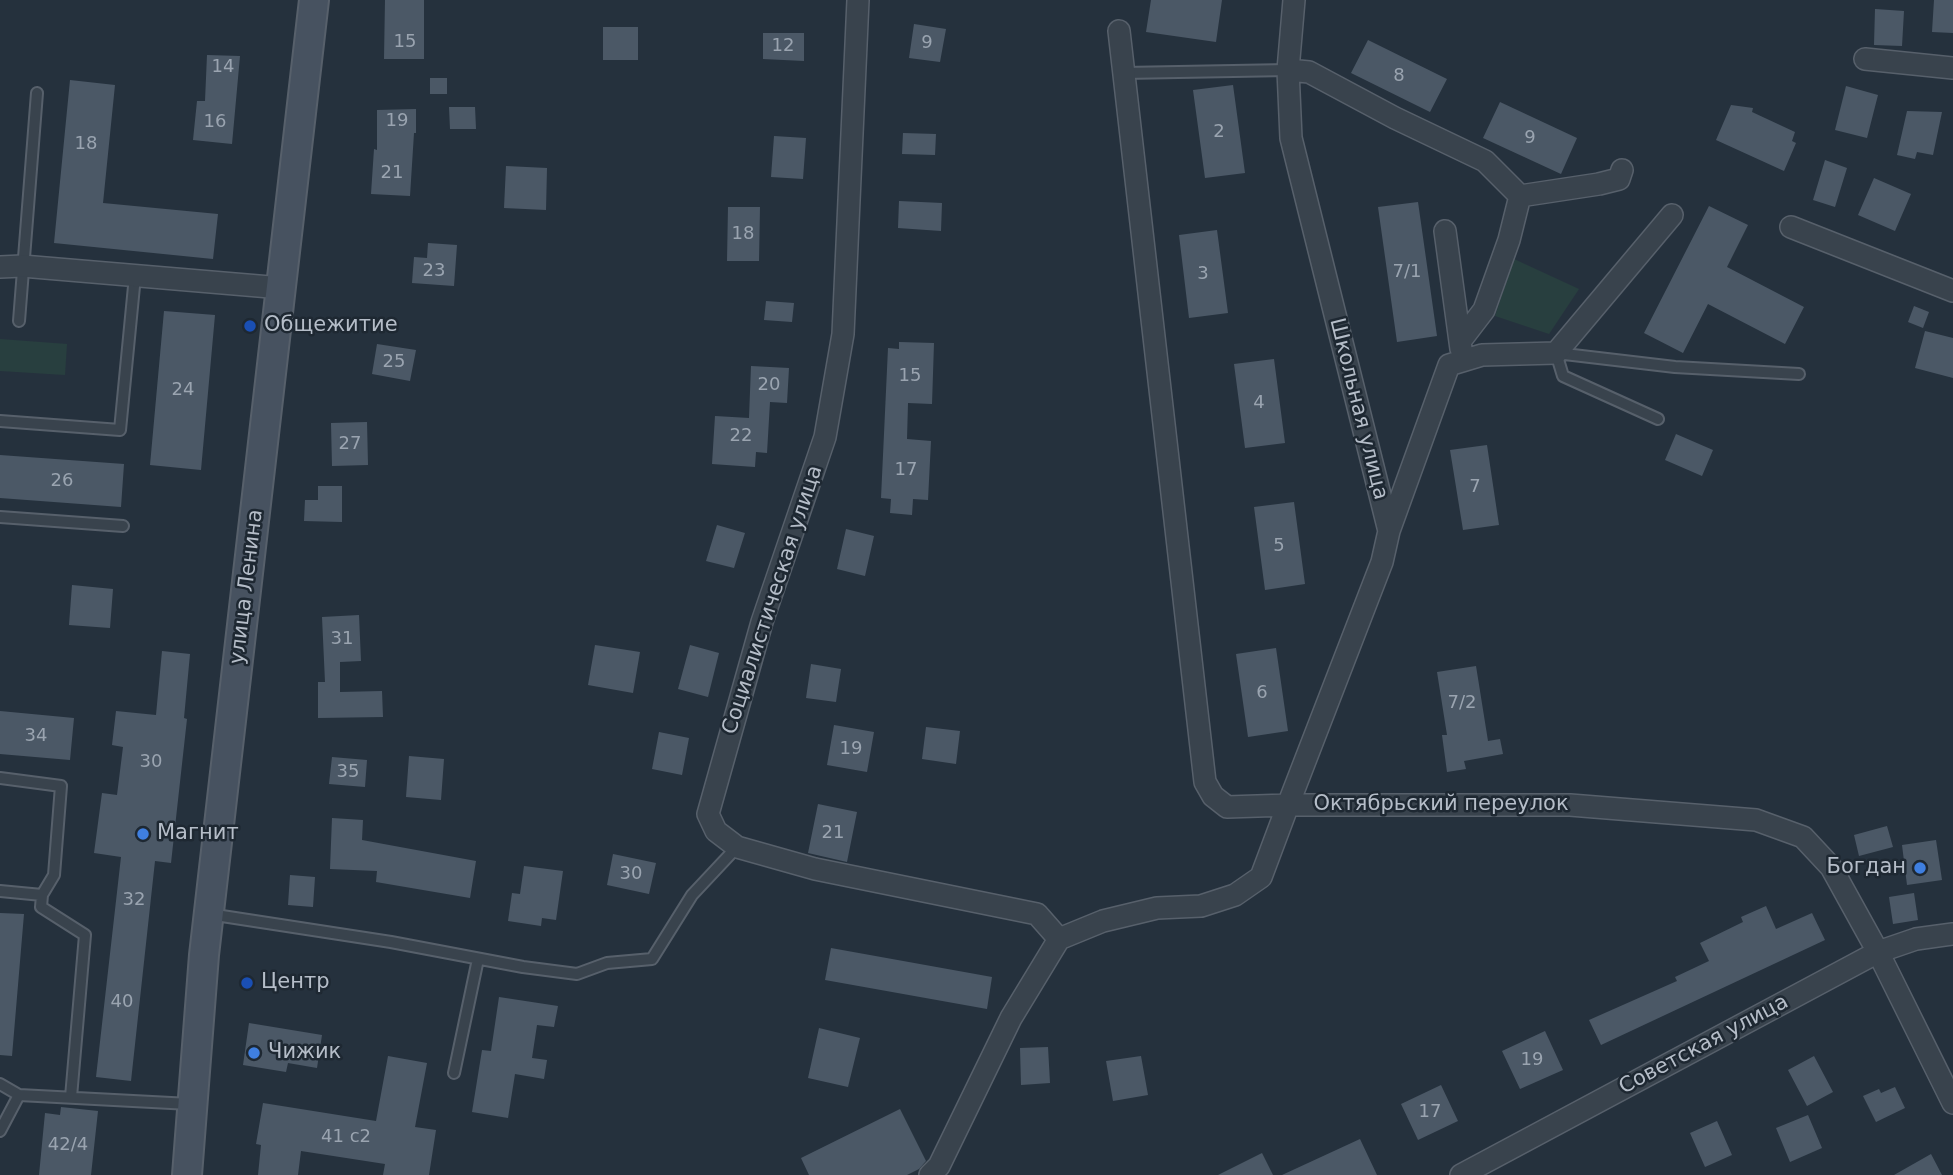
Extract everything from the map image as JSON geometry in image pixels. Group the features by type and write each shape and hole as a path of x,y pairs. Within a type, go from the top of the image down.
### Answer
{"main road":[{"name":"улица Ленина","path":"187,1175 209,914 314,0"}],"street":[{"name":"Социалистическая улица","path":"858,0 843,334 825,437 762,622 708,814 716,831 737,847 815,869 1037,914 1059,939"},
{"name":"Школьная улица","path":"1288,805 1382,562 1388,531 1291,138 1288,70 1294,0"},
{"path":"1119,31 1205,782 1213,796 1227,807 1288,805"},
{"path":"1865,59 1953,68"},
{"path":"1288,70 1309,72 1395,118 1485,161 1520,197"},
{"path":"1520,197 1599,184 1619,178 1622,170"},
{"path":"1388,531 1449,365 1461,351 1484,310 1520,197"},
{"path":"1461,351 1482,355 1556,353 1672,215"},
{"path":"1791,227 1953,291"},
{"path":"1445,231 1461,351"},
{"path":"0,267 22,266 282,288"},
{"name":"Октябрьский переулок","path":"1059,939 1103,921 1157,908 1201,906 1235,895 1261,877 1288,805 1570,805 1756,820 1803,837 1831,867 1878,952 1953,1103"},
{"name":"Советская улица","path":"1461,1175 1878,952 1916,939 1953,934"},
{"path":"930,1175 939,1166 1011,1018 1059,939"}],"lane":[{"path":"1124,73 1288,70"},
{"path":"19,321 37,93"},
{"path":"0,421 120,430 135,275"},
{"path":"1658,419 1563,376 1556,353 1675,367 1799,374"},
{"path":"0,517 122,526"},
{"path":"0,778 61,786 54,875 42,895 41,907 85,935 71,1097"},
{"path":"209,914 577,974 607,962 652,959 692,895 737,847"},
{"path":"0,891 42,895"},
{"path":"454,1073 478,958"},
{"path":"0,1084 19,1095 193,1104"},
{"path":"0,1131 19,1095"}],"green space":[{"path":"1514,259 1579,289 1549,334 1495,316"},
{"path":"0,339 67,344 65,375 0,371"}],"building":[{"path":"385,0 424,0 424,59 384,59"},
{"path":"1151,0 1222,0 1216,42 1146,32"},
{"path":"1934,0 1953,0 1953,33 1932,32"},
{"path":"1875,9 1904,11 1902,46 1874,45"},
{"path":"914,24 946,29 940,62 909,58"},
{"path":"603,27 638,27 638,60 603,60"},
{"path":"763,33 804,33 804,61 763,59"},
{"path":"1368,40 1447,79 1430,112 1351,73"},
{"path":"207,55 240,56 232,144 193,140 197,101 205,101"},
{"path":"430,78 447,78 447,94 430,94"},
{"path":"70,80 115,85 103,203 218,214 213,259 54,243"},
{"path":"1233,85 1245,173 1205,178 1193,90"},
{"path":"1846,86 1878,95 1867,138 1835,130"},
{"path":"1500,102 1577,138 1561,174 1483,138"},
{"path":"1731,105 1753,108 1752,112 1795,132 1792,141 1796,143 1784,171 1716,140"},
{"path":"449,107 475,107 476,129 450,129"},
{"path":"416,109 410,196 371,194 374,149 377,150 377,110"},
{"path":"1907,111 1942,112 1933,155 1917,152 1915,159 1897,155"},
{"path":"903,133 936,134 935,155 902,154"},
{"path":"774,136 806,138 803,179 771,177"},
{"path":"1825,160 1847,168 1835,207 1813,200"},
{"path":"506,166 547,168 546,210 504,208"},
{"path":"1874,178 1911,194 1895,231 1858,215"},
{"path":"899,201 942,203 941,231 898,228"},
{"path":"1418,202 1437,336 1397,342 1378,207"},
{"path":"1709,206 1748,225 1727,267 1804,307 1785,344 1708,304 1683,353 1644,333"},
{"path":"728,207 760,207 759,261 727,261"},
{"path":"1217,230 1228,313 1189,318 1179,235"},
{"path":"428,243 457,245 454,286 412,283 414,257 427,258"},
{"path":"766,301 794,303 792,322 764,320"},
{"path":"1914,306 1929,312 1923,328 1908,322"},
{"path":"164,311 215,315 201,470 150,465"},
{"path":"1925,331 1953,338 1953,378 1915,368"},
{"path":"899,342 934,343 932,404 908,403 907,439 931,441 928,500 913,499 912,515 890,513 891,499 881,498 888,348 899,349"},
{"path":"377,344 416,350 410,381 372,374"},
{"path":"1274,359 1285,443 1245,448 1234,364"},
{"path":"751,366 789,368 787,403 770,402 767,453 756,452 755,467 712,464 715,416 749,418"},
{"path":"367,422 368,465 332,466 331,423"},
{"path":"1676,434 1713,450 1702,476 1665,460"},
{"path":"1487,445 1499,525 1463,530 1450,450"},
{"path":"0,455 124,464 121,507 0,498"},
{"path":"318,486 342,486 342,522 304,521 305,500 318,500"},
{"path":"1294,502 1305,584 1265,590 1254,507"},
{"path":"717,525 745,533 734,568 706,561"},
{"path":"846,529 874,536 865,576 837,569"},
{"path":"72,585 113,589 110,628 69,625"},
{"path":"359,615 361,661 340,662 340,692 382,691 383,717 318,718 318,682 325,682 322,617"},
{"path":"595,645 640,652 633,693 588,685"},
{"path":"690,645 719,653 708,697 678,689"},
{"path":"1276,648 1288,731 1248,737 1236,654"},
{"path":"162,651 190,654 184,718 187,719 171,863 155,861 131,1081 96,1077 121,857 94,853 102,793 117,795 123,747 112,745 116,711 156,715"},
{"path":"811,664 841,669 836,702 806,698"},
{"path":"1476,666 1488,741 1500,739 1503,754 1464,761 1466,769 1447,772 1442,735 1447,735 1437,672"},
{"path":"0,711 74,718 70,760 0,754"},
{"path":"834,725 874,732 867,772 827,765"},
{"path":"926,727 960,731 956,764 922,759"},
{"path":"659,732 689,738 682,775 652,769"},
{"path":"409,756 444,759 441,800 406,797"},
{"path":"332,757 367,760 365,787 329,784"},
{"path":"818,804 857,812 847,862 808,853"},
{"path":"332,818 363,820 362,840 476,861 470,898 376,882 377,871 330,869"},
{"path":"1887,826 1893,847 1859,856 1854,835"},
{"path":"1936,840 1942,880 1907,885 1902,845"},
{"path":"613,854 656,863 649,894 607,885"},
{"path":"524,866 563,871 556,920 542,918 541,926 508,921 512,893 520,894"},
{"path":"290,875 315,877 313,907 288,905"},
{"path":"1914,893 1918,920 1893,924 1889,897"},
{"path":"1766,906 1776,929 1812,913 1825,940 1601,1045 1589,1020 1677,981 1675,977 1709,961 1700,943 1743,922 1741,917"},
{"path":"0,913 24,914 12,1056 0,1055"},
{"path":"831,948 992,977 987,1009 825,980"},
{"path":"499,997 558,1006 554,1027 537,1025 532,1058 547,1060 544,1079 515,1074 508,1118 472,1112 482,1050 491,1051"},
{"path":"249,1023 322,1035 317,1068 288,1063 286,1072 243,1065"},
{"path":"819,1028 860,1038 848,1087 808,1078"},
{"path":"1545,1031 1563,1070 1520,1089 1502,1051"},
{"path":"1048,1047 1050,1083 1021,1085 1020,1048"},
{"path":"388,1056 427,1063 415,1127 436,1130 429,1175 383,1175 385,1164 301,1151 298,1175 258,1175 261,1145 256,1144 263,1103 376,1121"},
{"path":"1141,1056 1148,1095 1113,1101 1106,1061"},
{"path":"1814,1056 1833,1092 1807,1106 1788,1070"},
{"path":"1441,1085 1458,1121 1418,1140 1401,1104"},
{"path":"1895,1087 1905,1108 1876,1122 1863,1096 1879,1089 1881,1093"},
{"path":"61,1107 98,1111 91,1175 39,1175 45,1113 60,1115"},
{"path":"900,1109 926,1161 919,1169 907,1175 809,1175 801,1158"},
{"path":"1808,1115 1822,1148 1790,1162 1776,1128"},
{"path":"1717,1121 1732,1155 1705,1167 1690,1133"},
{"path":"1360,1139 1377,1175 1282,1175"},
{"path":"1262,1153 1273,1175 1218,1175"},
{"path":"1931,1154 1942,1175 1894,1175"}],"place":[{"name":"Общежитие","path":"250,326"},
{"name":"Магнит","path":"143,834"},
{"name":"Богдан","path":"1920,868"},
{"name":"Центр","path":"247,983"},
{"name":"Чижик","path":"254,1053"}]}
